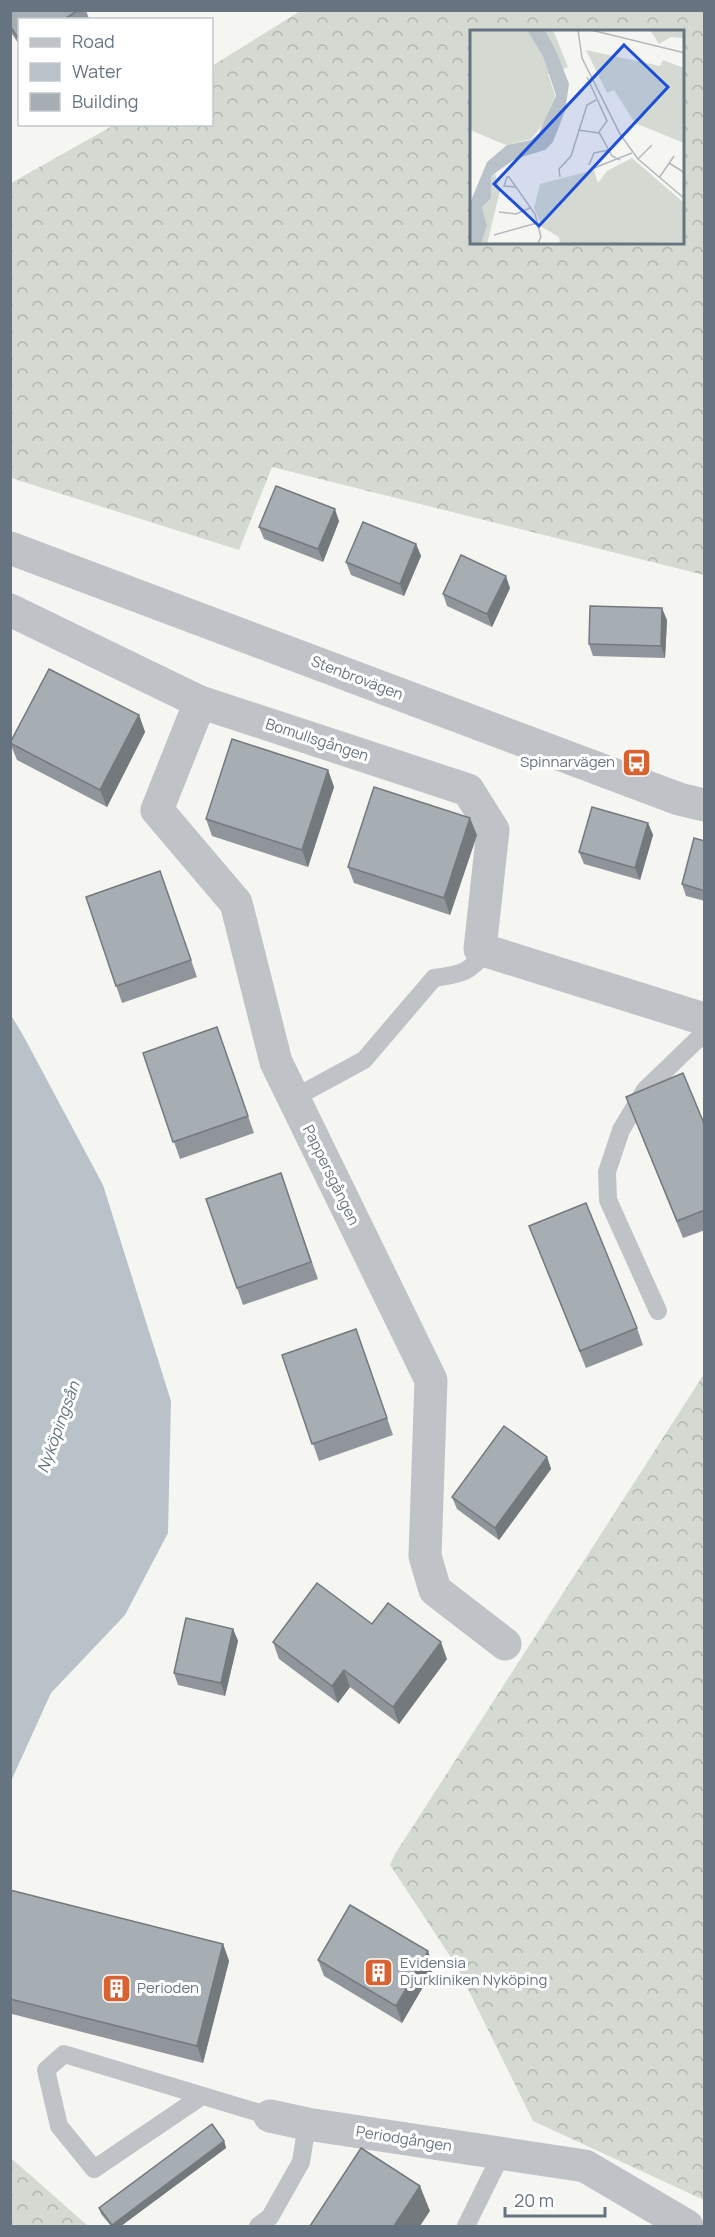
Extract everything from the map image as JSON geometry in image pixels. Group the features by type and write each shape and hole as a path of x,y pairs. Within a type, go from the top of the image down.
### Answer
{"street":[{"name":"Stenbrovägen","path":"10,548 668,795 705,805"},
{"name":"Bomullsgången","path":"10,610 200,702 468,790 493,830 480,949 487,951"},
{"name":"Pappersgången","path":"200,702 157,810 236,903 276,1062 431,1380 425,1556 435,1590 505,1644"},
{"path":"487,951 705,1019"},
{"name":"Periodgången","path":"270,2116 307,2124 585,2166 685,2226"}],"lane":[{"path":"294,1098 364,1060 434,978 462,974 476,964 487,951"},
{"path":"658,1311 608,1200 608,1172 621,1130 645,1090 705,1033"},
{"path":"202,2096 94,2169 59,2126 46,2070 64,2054 270,2116"},
{"path":"258,2226 270,2217 301,2162 307,2124"},
{"path":"466,2226 502,2153"}],"green space":[{"path":"302,10 704,11 704,575 272,467 239,550 11,478 11,183 112,126 213,126 213,65"},
{"path":"704,1374 704,2200 533,2121 456,1965 390,1865"},
{"path":"11,2158 88,2226 11,2226"}],"water":[{"name":"Nyköpingsån","path":"11,1015 103,1185 171,1401 168,1533 125,1615 51,1693 11,1781"}],"building":[{"path":"10,10 79,10 66,18 18,18 18,38 10,26"},
{"path":"276,486 335,509 318,549 259,527"},
{"path":"363,522 416,544 400,584 346,562"},
{"path":"461,555 506,576 487,614 443,594"},
{"path":"590,606 662,608 661,646 589,644"},
{"path":"49,669 139,715 100,790 10,743"},
{"path":"232,739 328,770 302,850 206,819"},
{"path":"374,787 470,818 444,898 348,867"},
{"path":"592,807 648,823 635,868 579,852"},
{"path":"694,838 705,841 705,891 682,884"},
{"path":"160,871 191,960 116,986 86,897"},
{"path":"217,1027 248,1116 173,1142 143,1053"},
{"path":"683,1073 705,1126 705,1210 677,1221 626,1097"},
{"path":"281,1173 311,1262 237,1288 206,1199"},
{"path":"586,1203 637,1328 580,1351 529,1226"},
{"path":"356,1329 387,1418 312,1444 282,1355"},
{"path":"504,1426 547,1457 495,1528 452,1497"},
{"path":"317,1583 372,1624 388,1603 441,1642 393,1707 344,1670 332,1686 273,1642"},
{"path":"186,1618 233,1629 221,1683 174,1673"},
{"name":"Perioden","path":"10,1890 223,1944 197,2046 10,1999"},
{"name":"Evidensia Djurkliniken Nyköping","path":"350,1905 428,1951 396,2006 318,1960"},
{"path":"212,2124 224,2141 112,2225 99,2208"},
{"path":"361,2148 420,2186 394,2226 310,2226"}],"place":[{"name":"Spinnarvägen","path":"636,762"},
{"name":"Evidensia Djurkliniken Nyköping","path":"379,1972"},
{"name":"Perioden","path":"116,1988"}]}
